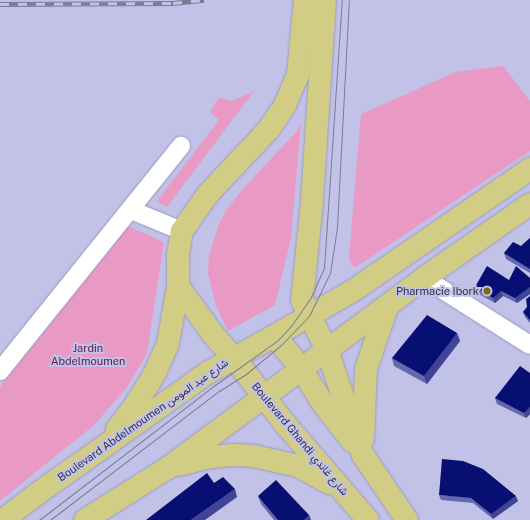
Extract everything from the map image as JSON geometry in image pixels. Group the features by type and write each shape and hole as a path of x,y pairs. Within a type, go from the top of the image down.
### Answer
{"main road":[{"path":"102,447 134,407 154,375 168,343 178,286 178,255 182,231 208,194 269,129 285,105 298,75 305,0"},
{"path":"325,0 312,202 302,300 327,350 363,455"},
{"name":"Boulevard Abdelmoumen شارع عبد المومن","path":"3,520 102,447 207,373 354,290 530,169"},
{"path":"84,520 169,467 387,307 424,278 530,204"},
{"name":"Boulevard Ghandi شارع غاندي","path":"178,286 212,333 264,398 368,520"},
{"path":"363,455 366,369 387,307"},
{"path":"276,335 278,340 302,370 321,401 363,455 407,520"},
{"path":"169,467 211,457 233,455 254,456 298,466 319,476 346,494"}],"street":[{"path":"0,371 181,146"},
{"path":"131,210 182,231"},
{"path":"424,278 530,345"}],"green space":[{"path":"503,66 530,101 530,151 356,267 351,264 349,258 361,114 456,72"},
{"path":"254,91 167,207 157,201 219,120 210,112 219,98 232,101"},
{"path":"301,124 291,238 275,305 228,331 216,306 208,273 209,257 219,224 228,208 242,190 296,132"},
{"name":"Jardin Abdelmoumen","path":"125,225 164,242 147,353 128,386 94,425 0,501 0,387"}],"building":[{"path":"530,238 530,269 504,253 513,242 521,246"},
{"path":"487,266 509,280 516,266 530,278 530,287 515,298 501,291 493,298 475,287"},
{"path":"530,296 530,320 523,312 527,307 526,299"},
{"path":"427,315 457,333 424,376 392,358"},
{"path":"520,366 530,373 530,407 524,413 495,398"},
{"path":"442,459 463,461 483,469 516,496 491,514 471,498 439,495"},
{"path":"207,473 214,483 223,477 235,489 191,520 146,520"},
{"path":"276,480 309,515 304,520 278,520 258,496"}],"tram line":[{"path":"39,520 215,385 278,340 291,326 311,297 324,268 342,0"},
{"path":"50,520 219,391 246,374 281,345 309,316 330,273 337,227 349,0"}],"railway":[{"path":"0,4 173,3 204,0"}],"place":[{"name":"Pharmacie Ibork","path":"487,291"}]}
